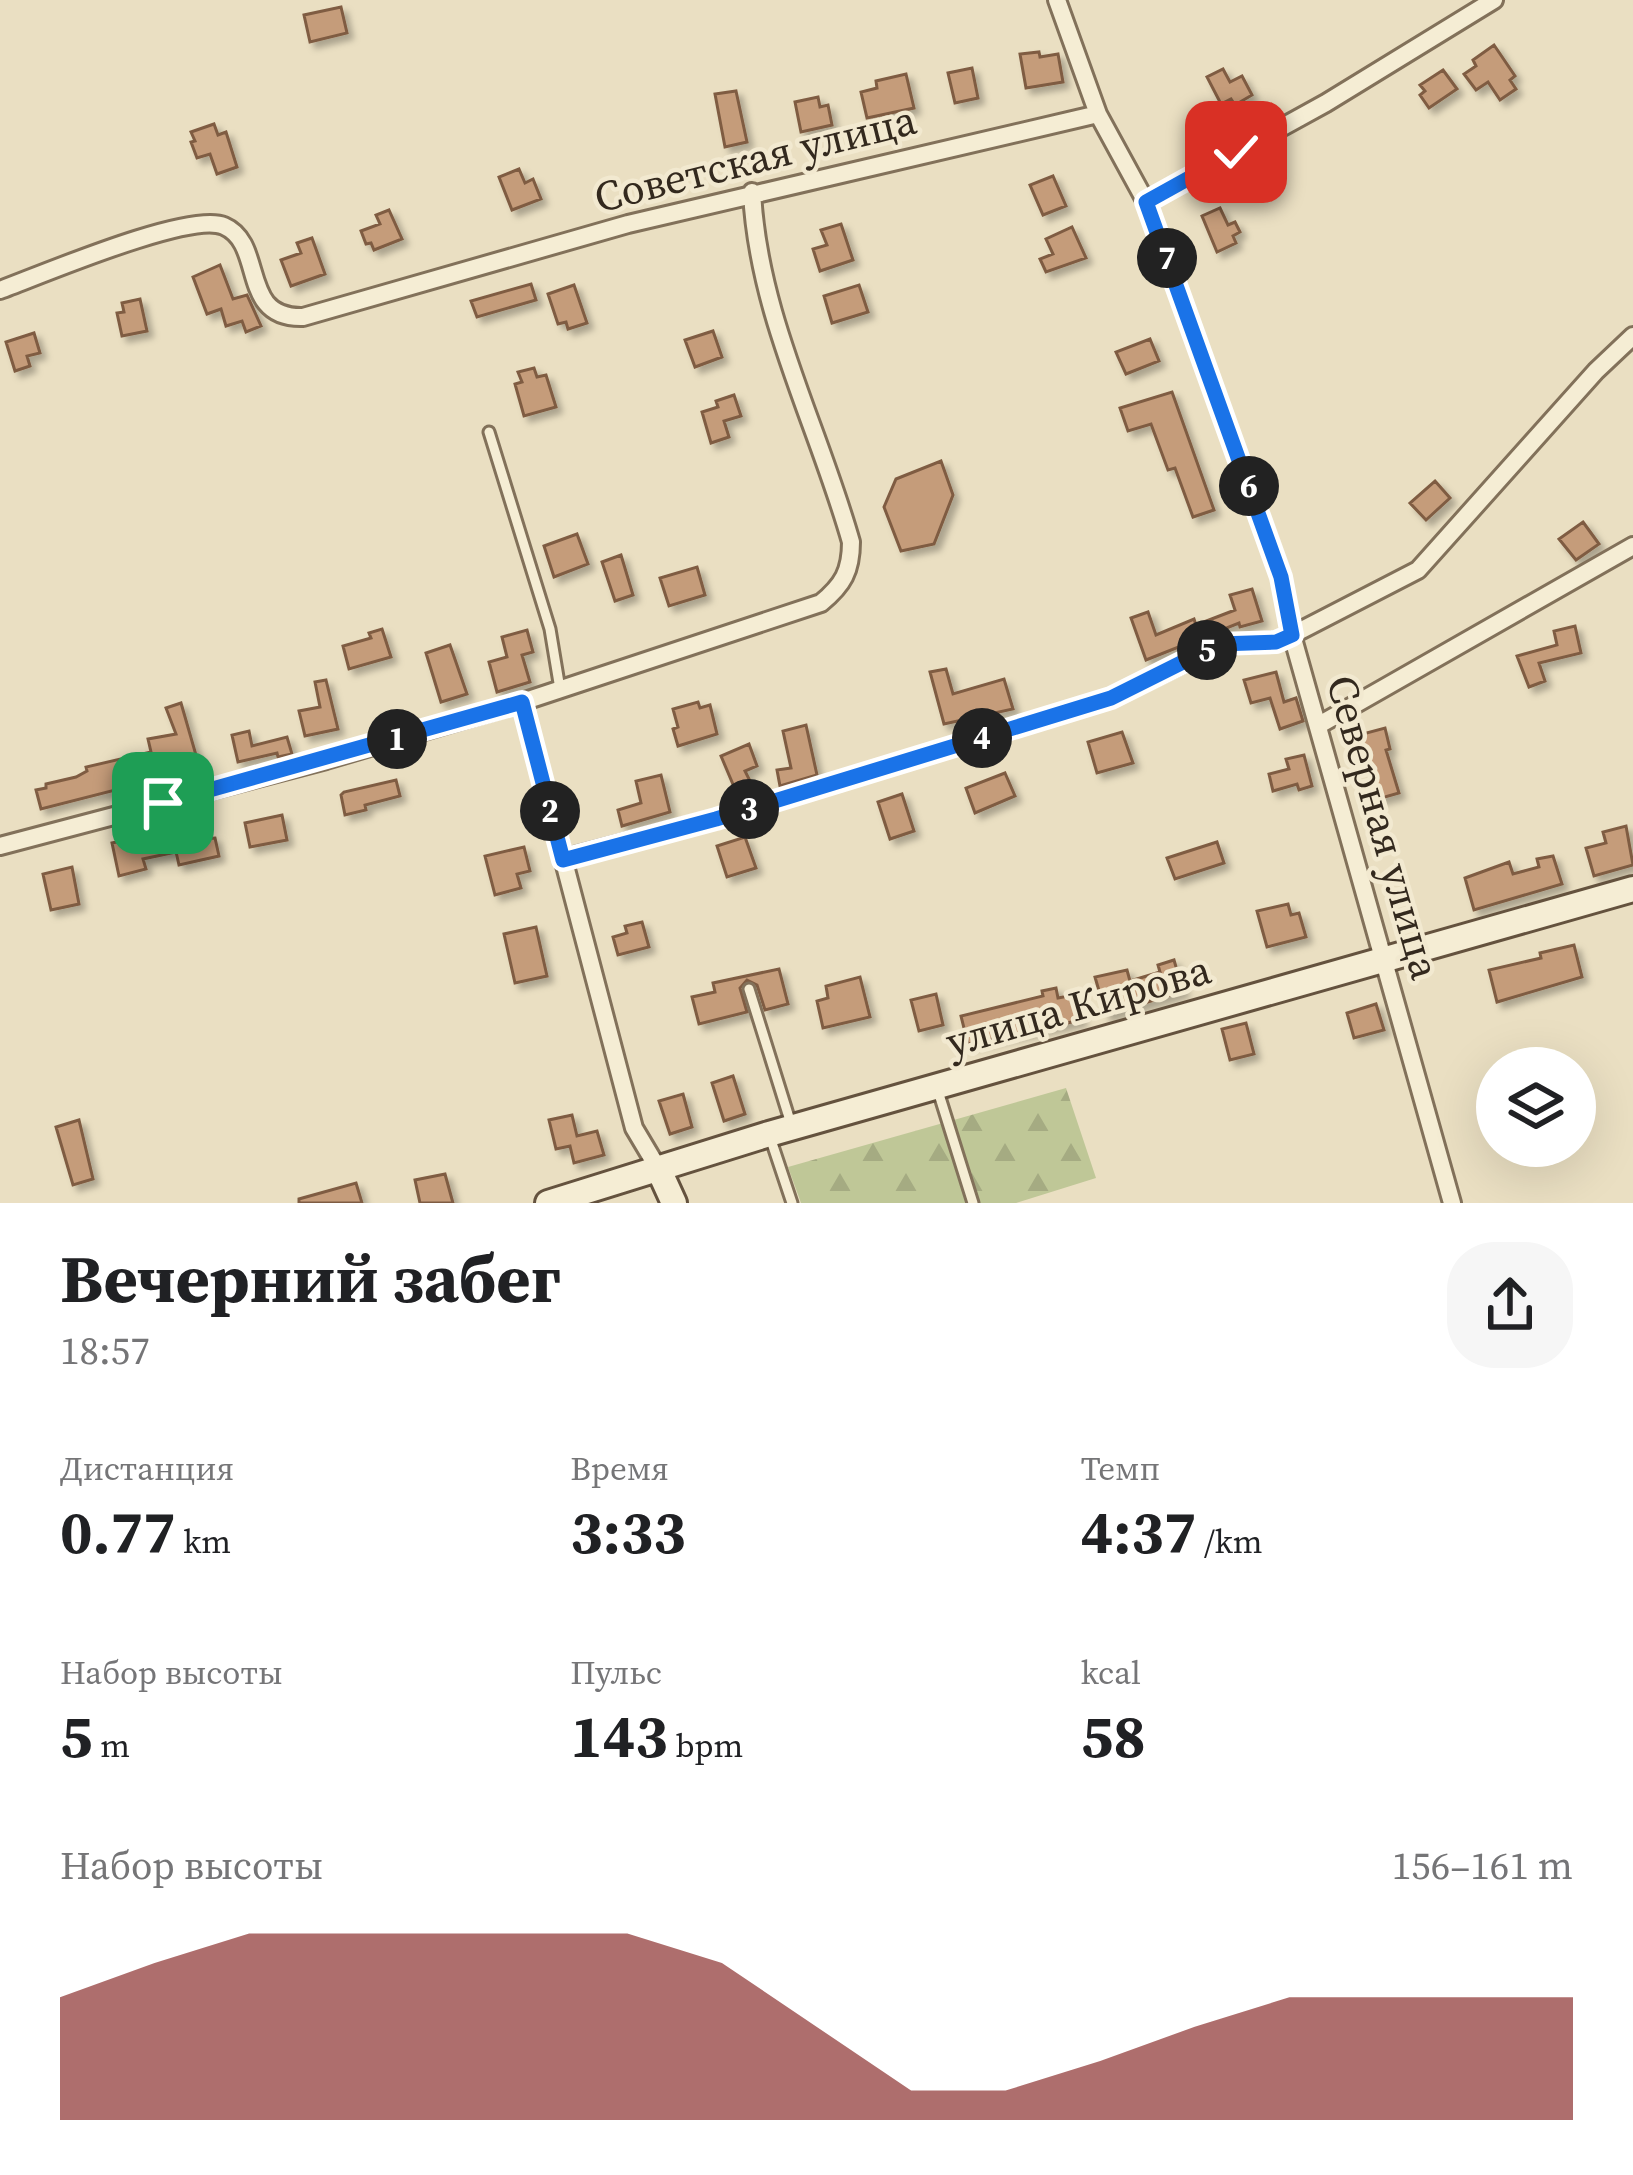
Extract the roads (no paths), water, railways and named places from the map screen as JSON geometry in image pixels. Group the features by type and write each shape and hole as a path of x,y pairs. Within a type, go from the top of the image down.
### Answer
{"street":[{"path":"1057,0 1098,114 1146,202 1326,103 1494,0"},
{"name":"Советская улица","path":"0,290 173,228 211,223 224,226 241,241 265,302 288,318 303,317 752,192 1098,114"},
{"path":"0,846 326,760 522,702 821,603 839,589 849,573 851,542 820,459 759,260 752,192"},
{"name":"Северная улица","path":"1146,202 1281,577 1292,635 1452,1203"},
{"path":"563,860 716,819 1111,698 1219,644 1276,642 1292,635 1418,571 1596,371 1633,336"},
{"path":"1319,724 1633,546"},
{"path":"522,702 634,1127 674,1203"},
{"name":"улица Кирова","path":"548,1203 781,1130 1633,890"}],"lane":[{"path":"489,432 550,629 560,689"},
{"path":"749,989 792,1203"},
{"path":"936,1086 973,1203"}]}
